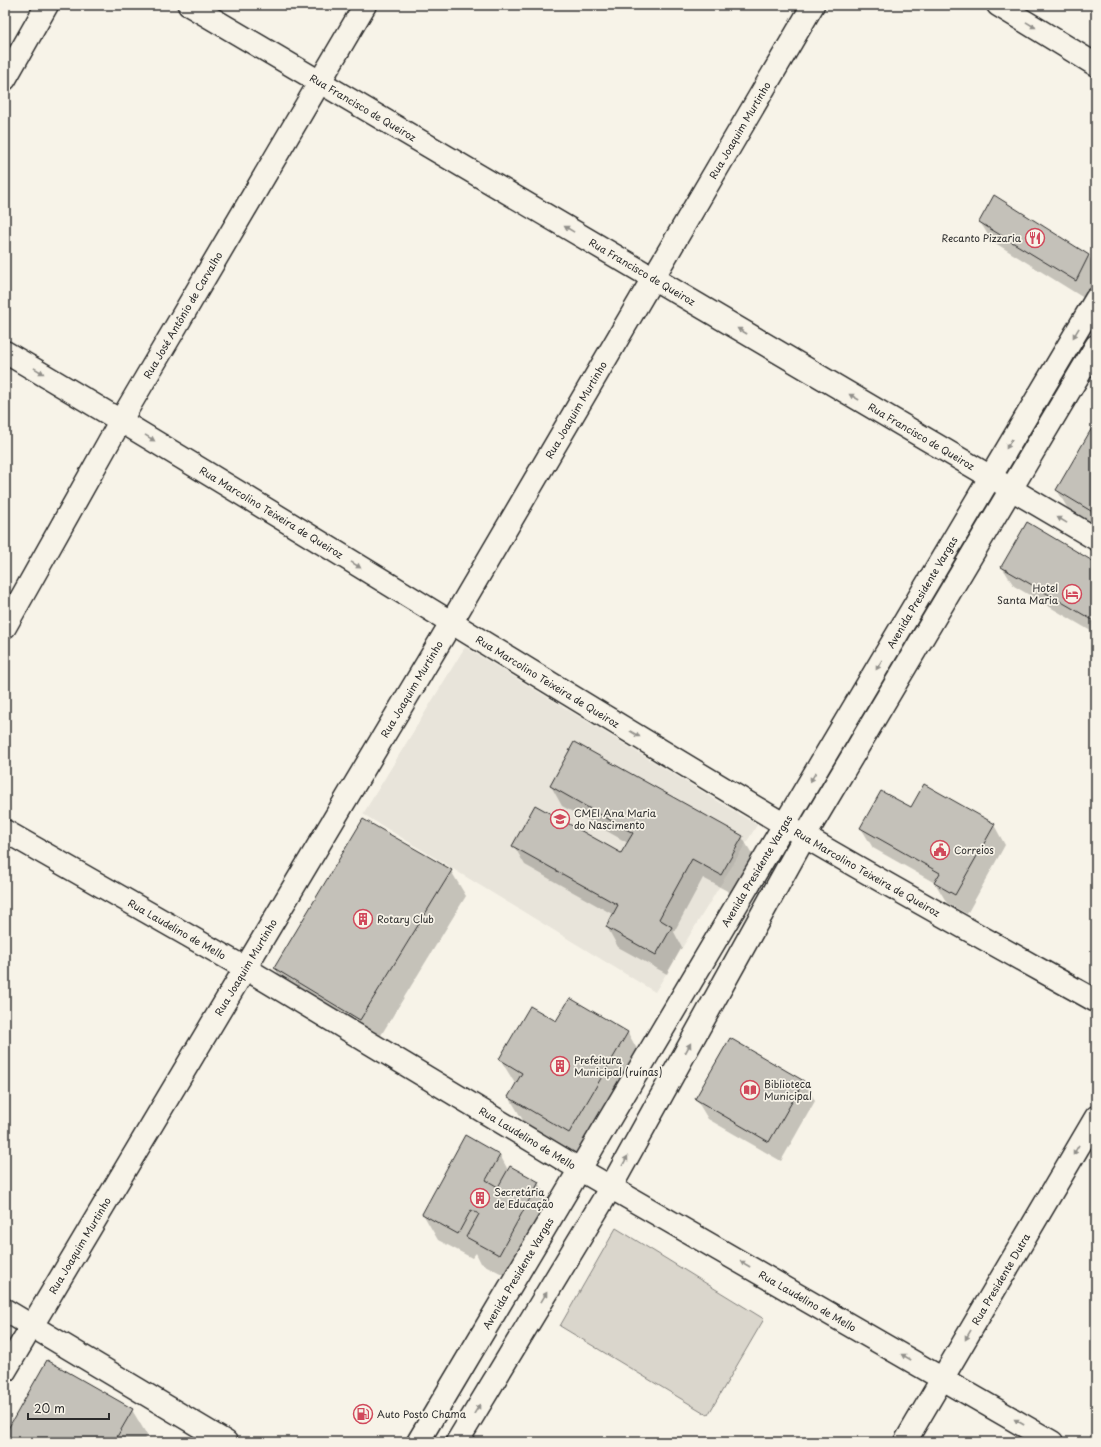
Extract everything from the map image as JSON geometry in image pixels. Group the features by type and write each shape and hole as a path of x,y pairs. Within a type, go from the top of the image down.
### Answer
{"street":[{"path":"5,79 47,5"},
{"name":"Rua Francisco de Queiroz","path":"189,5 1096,539"},
{"name":"Rua José Antônio de Carvalho","path":"5,627 121,420 365,5"},
{"name":"Rua Joaquim Murtinho","path":"5,1371 451,623 813,5"},
{"path":"998,5 1096,65"},
{"name":"Avenida Presidente Vargas","path":"418,1442 579,1168 1096,299"},
{"path":"457,1442 611,1187 805,836 1096,346"},
{"name":"Rua Marcolino Teixeira de Queiroz","path":"5,352 121,420 451,623 784,824 1096,1001"},
{"name":"Rua Laudelino de Mello","path":"5,831 244,968 611,1187 1052,1442"},
{"name":"Rua Presidente Dutra","path":"905,1442 1096,1117"},
{"path":"5,1310 226,1442"}],"shaded area":[{"name":"CMEI Ana Maria do Nascimento","path":"465,647 757,825 655,992 363,814"},
{"path":"616,1228 764,1319 708,1415 560,1326"}],"building":[{"name":"Recanto Pizzaria","path":"994,195 1089,255 1076,281 979,222"},
{"path":"1096,421 1096,514 1056,490"},
{"name":"Hotel Santa Maria","path":"1027,522 1096,563 1096,622 1001,567"},
{"path":"574,742 743,836 721,875 692,859 659,919 672,927 656,955 606,927 618,905 512,846 535,805 621,853 633,833 550,786"},
{"name":"Correios","path":"924,784 995,824 955,895 934,883 940,873 860,828 881,791 911,807"},
{"name":"Rotary Club","path":"363,819 452,870 360,1020 274,968"},
{"name":"Prefeitura Municipal (ruínas)","path":"570,998 628,1032 569,1133 508,1097 522,1073 499,1059 530,1006 556,1021"},
{"name":"Biblioteca Municipal","path":"730,1038 804,1081 769,1142 695,1099"},
{"name":"Secretária de Educação","path":"465,1135 500,1155 486,1180 498,1187 510,1166 539,1182 499,1255 466,1237 479,1214 471,1210 458,1234 422,1214"},
{"path":"47,1360 133,1409 114,1442 5,1442 5,1434"}],"place":[{"name":"Recanto Pizzaria","path":"1035,238"},
{"name":"Hotel Santa Maria","path":"1072,594"},
{"name":"CMEI Ana Maria do Nascimento","path":"560,819"},
{"name":"Correios","path":"940,850"},
{"name":"Rotary Club","path":"363,919"},
{"name":"Prefeitura Municipal (ruínas)","path":"560,1066"},
{"name":"Biblioteca Municipal","path":"750,1090"},
{"name":"Secretária de Educação","path":"480,1198"},
{"name":"Auto Posto Chama","path":"363,1414"}]}
